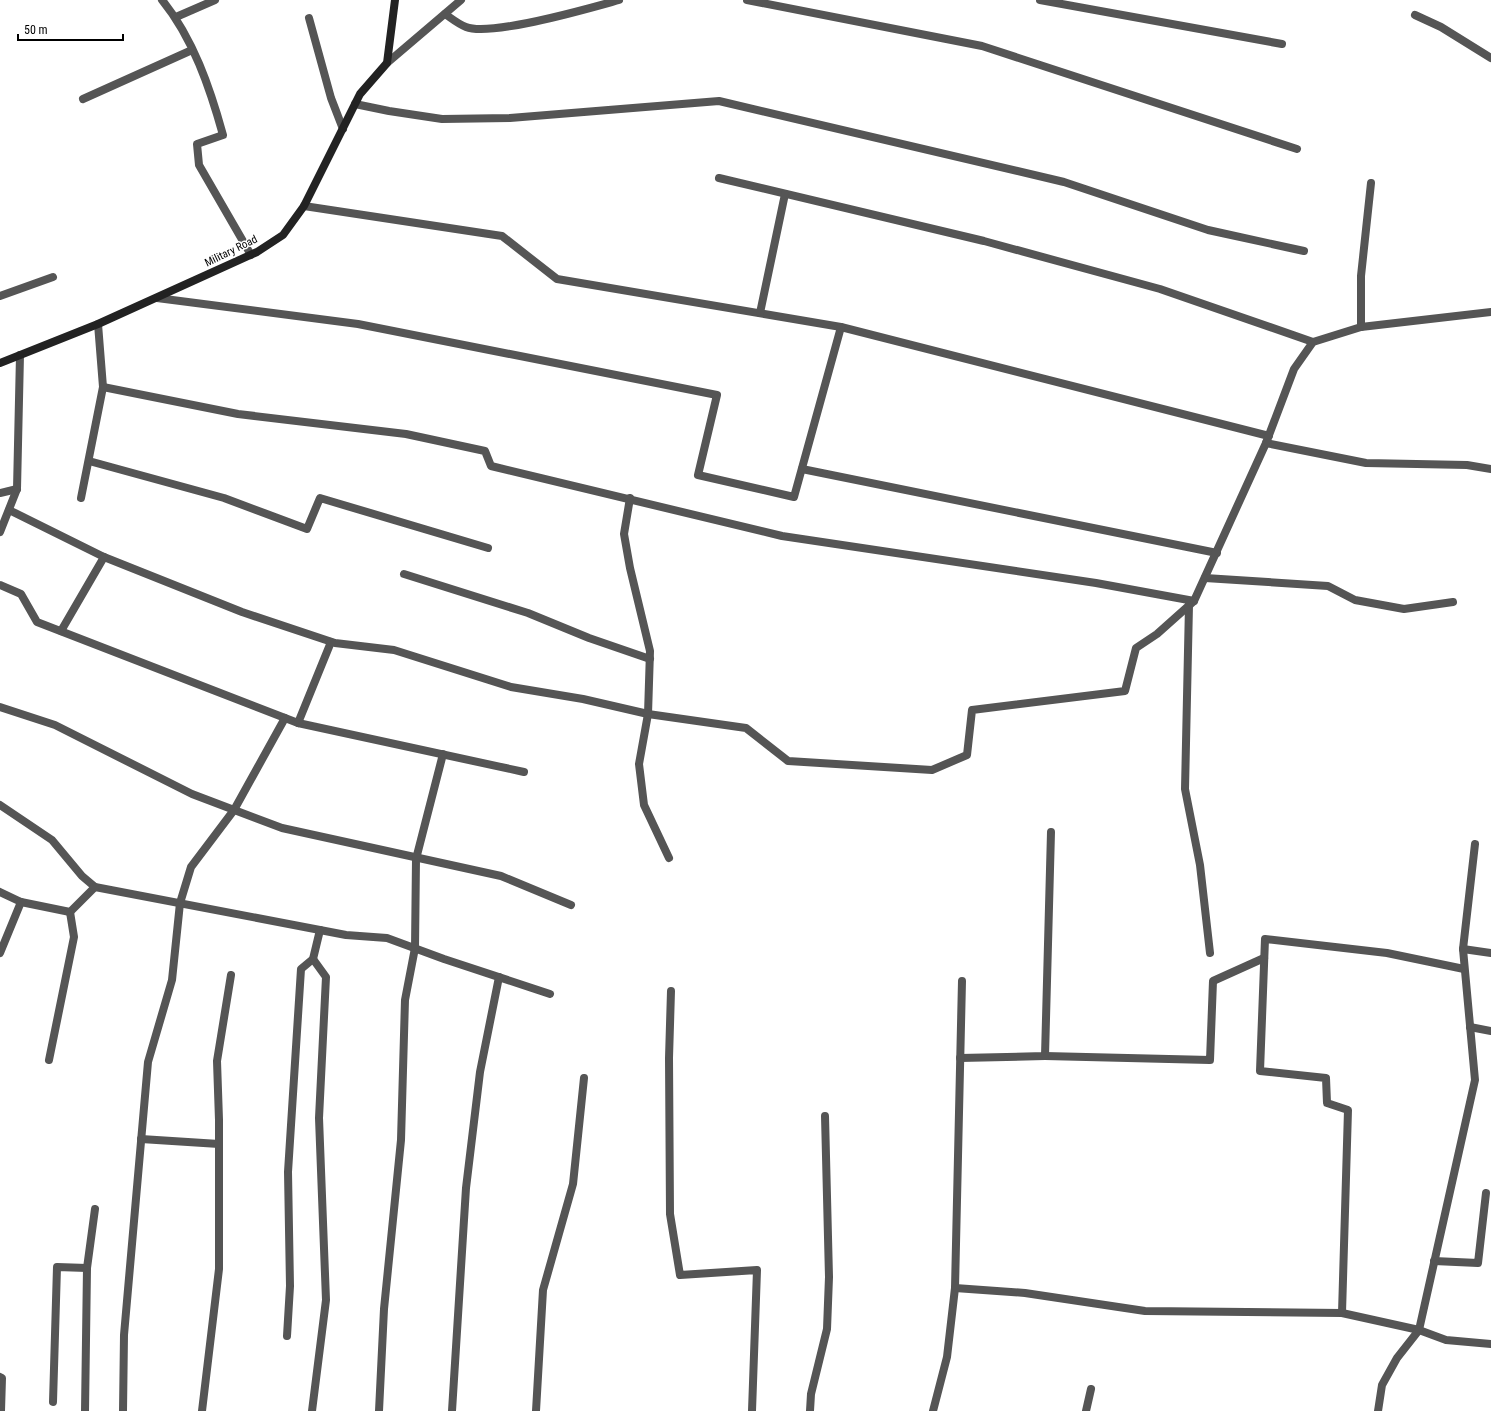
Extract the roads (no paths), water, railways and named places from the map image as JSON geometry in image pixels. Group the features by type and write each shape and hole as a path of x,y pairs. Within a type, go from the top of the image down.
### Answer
{"street":[{"path":"162,0 176,17 211,90 223,134 197,144 199,165 251,255"},
{"path":"176,17 215,0"},
{"path":"387,63 395,0"},
{"path":"387,63 461,0"},
{"path":"445,14 466,27 489,29 556,17 619,0"},
{"path":"747,0 982,46 1297,149"},
{"path":"1040,0 1282,44"},
{"path":"1415,15 1441,27 1491,58"},
{"path":"309,18 331,98 344,129"},
{"path":"83,99 192,50"},
{"name":"Military Road","path":"0,363 98,324 157,298 251,255 283,234 304,206 344,129 360,94 387,63"},
{"path":"355,104 389,112 442,119 518,117 719,101 1064,182 1208,230 1304,252"},
{"path":"719,178 984,241 1160,289 1313,342 1361,327 1491,312"},
{"path":"1361,327 1361,276 1371,183"},
{"path":"760,313 785,194"},
{"path":"304,206 502,236 557,279 841,326 1268,440 1366,463 1466,465 1491,469"},
{"path":"0,296 53,277"},
{"path":"157,298 358,324 717,395 698,475 794,497 841,326"},
{"path":"82,498 103,387 98,324"},
{"path":"9,510 104,557 242,612 331,642 394,650 511,687 583,699 648,714 746,728 788,761 932,770 967,755 972,710 1125,691 1136,648 1157,634 1192,603 1217,553 1268,440 1294,369 1313,342"},
{"path":"0,532 17,489 20,355"},
{"path":"103,387 238,414 406,434 485,451 491,466 630,498 782,536 1096,583 1192,603"},
{"path":"89,461 224,498 307,528 320,498 488,548"},
{"path":"802,469 1217,553"},
{"path":"0,493 17,489"},
{"path":"630,498 624,534 630,568 650,651 648,714 639,764 644,805 669,858"},
{"path":"61,631 104,557"},
{"path":"404,574 528,613 589,638 650,659"},
{"path":"1205,578 1328,586 1355,600 1404,609 1452,602"},
{"path":"0,585 21,594 38,622 285,718 524,772"},
{"path":"1192,603 1185,789 1200,865 1210,953"},
{"path":"298,722 331,642"},
{"path":"0,707 55,725 192,794 282,828 501,876 571,905"},
{"path":"123,1411 124,1335 148,1062 172,980 180,903 191,867 234,810 285,718"},
{"path":"379,1411 384,1309 401,1140 406,1000 415,948 416,858 444,754"},
{"path":"0,804 52,840 82,876 95,887 346,935 387,938 550,994"},
{"path":"1045,1056 1051,832"},
{"path":"1378,1411 1382,1384 1397,1358 1419,1330 1475,1080 1463,949 1475,844"},
{"path":"70,912 95,887"},
{"path":"0,892 21,902 70,912"},
{"path":"0,953 21,902"},
{"path":"49,1060 74,937 70,912"},
{"path":"287,1336 290,1286 288,1172 301,969 313,959 320,930"},
{"path":"1342,1313 1348,1110 1327,1103 1326,1078 1260,1071 1265,939 1386,952 1464,969"},
{"path":"1463,949 1491,953"},
{"path":"960,1058 1045,1056 1210,1060 1213,981 1264,958"},
{"path":"312,1411 326,1300 319,1118 326,976 313,959"},
{"path":"202,1411 219,1269 219,1144 217,1061 232,976"},
{"path":"452,1411 466,1188 480,1072 499,977"},
{"path":"933,1411 947,1357 955,1288 962,981"},
{"path":"670,991 670,1214 680,1274 758,1270 752,1411"},
{"path":"1470,1027 1491,1031"},
{"path":"536,1411 543,1290 573,1184 584,1078"},
{"path":"810,1411 811,1394 827,1328 829,1277 825,1116"},
{"path":"142,1139 219,1144"},
{"path":"1434,1261 1478,1263 1486,1193"},
{"path":"85,1411 87,1268 95,1209"},
{"path":"53,1402 57,1267 87,1268"},
{"path":"955,1288 1025,1293 1145,1311 1342,1313 1419,1330 1446,1340 1491,1344"},
{"path":"0,1377 2,1378 1,1411"},
{"path":"1086,1411 1091,1389"}]}
